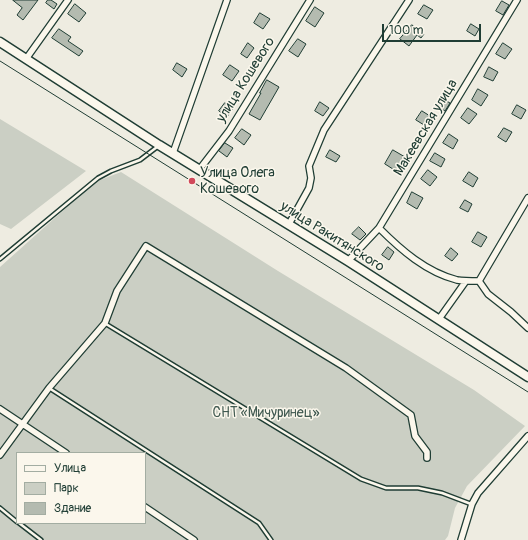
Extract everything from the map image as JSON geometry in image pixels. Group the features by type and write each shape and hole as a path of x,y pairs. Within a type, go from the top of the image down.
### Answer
{"main road":[{"name":"улица Ракитянского","path":"0,42 159,145 289,224 528,376"}],"street":[{"path":"26,59 68,0"},
{"path":"173,153 227,0"},
{"name":"улица Кошевого","path":"199,170 229,131 310,0"},
{"path":"289,224 309,188 311,178 309,166 324,130 409,0"},
{"name":"Макеевская улица","path":"348,261 379,228 517,0"},
{"path":"479,281 528,198"},
{"path":"379,228 408,255 435,272 457,280 479,281"},
{"path":"0,455 49,388 105,323 117,291 146,246 346,368 411,414 416,436 428,452 427,458"},
{"path":"439,319 466,281"},
{"path":"479,281 488,294 528,328"},
{"path":"0,409 65,452"},
{"path":"461,540 472,504 478,494 528,436"},
{"path":"146,507 194,540"}],"lane":[{"path":"0,259 98,178 110,171 140,160 159,145"},
{"path":"105,323 361,479 386,488 418,488 442,493 472,504"},
{"path":"49,388 259,523 271,540"},
{"path":"0,508 16,520"},
{"path":"21,524 41,540"}],"green space":[{"path":"0,119 86,171 11,229 0,224"},
{"name":"СНТ «Мичуринец»","path":"121,172 278,271 474,390 525,426 467,486 455,508 448,536 445,540 0,540 0,267 95,182"}],"building":[{"path":"13,0 38,0 23,20 17,15 22,8"},
{"path":"48,0 51,0 57,4 54,9 46,3"},
{"path":"502,1 509,5 503,15 496,11"},
{"path":"75,4 86,13 79,22 68,14"},
{"path":"424,5 433,10 427,19 418,14"},
{"path":"315,7 324,13 315,27 306,21"},
{"path":"260,13 270,19 263,29 254,23"},
{"path":"471,24 479,29 475,36 467,31"},
{"path":"412,25 424,34 421,38 417,35 409,46 400,39"},
{"path":"59,29 71,37 68,41 83,51 79,56 52,38"},
{"path":"298,39 306,44 298,57 289,51"},
{"path":"248,43 254,48 247,58 241,54"},
{"path":"503,43 512,49 505,59 496,54"},
{"path":"177,63 187,69 182,77 173,70"},
{"path":"230,65 239,71 232,81 223,75"},
{"path":"489,67 498,72 493,81 484,77"},
{"path":"267,80 279,87 260,120 249,114"},
{"path":"478,89 488,95 481,106 472,100"},
{"path":"443,99 450,103 445,111 438,107"},
{"path":"320,102 329,108 323,116 315,111"},
{"path":"225,103 233,108 227,117 219,111"},
{"path":"517,105 526,110 521,119 512,114"},
{"path":"468,108 477,114 469,124 461,118"},
{"path":"422,111 430,116 424,125 416,120"},
{"path":"504,128 512,132 506,142 498,137"},
{"path":"242,129 251,135 244,145 235,138"},
{"path":"449,134 458,140 453,149 443,143"},
{"path":"225,143 233,148 227,157 219,151"},
{"path":"330,150 340,156 336,162 326,157"},
{"path":"393,150 405,157 396,171 385,164"},
{"path":"435,153 445,159 441,167 430,161"},
{"path":"428,170 437,177 430,186 421,179"},
{"path":"469,172 478,178 473,187 463,181"},
{"path":"412,192 423,198 417,209 407,203"},
{"path":"465,200 472,204 468,212 460,208"},
{"path":"359,227 366,234 360,240 352,234"},
{"path":"478,232 487,237 481,247 472,242"},
{"path":"388,247 394,252 389,260 382,255"},
{"path":"451,248 458,254 452,261 445,256"}],"tram line":[{"path":"0,61 528,392"}],"place":[{"name":"Улица Олега Кошевого","path":"192,181"}]}
